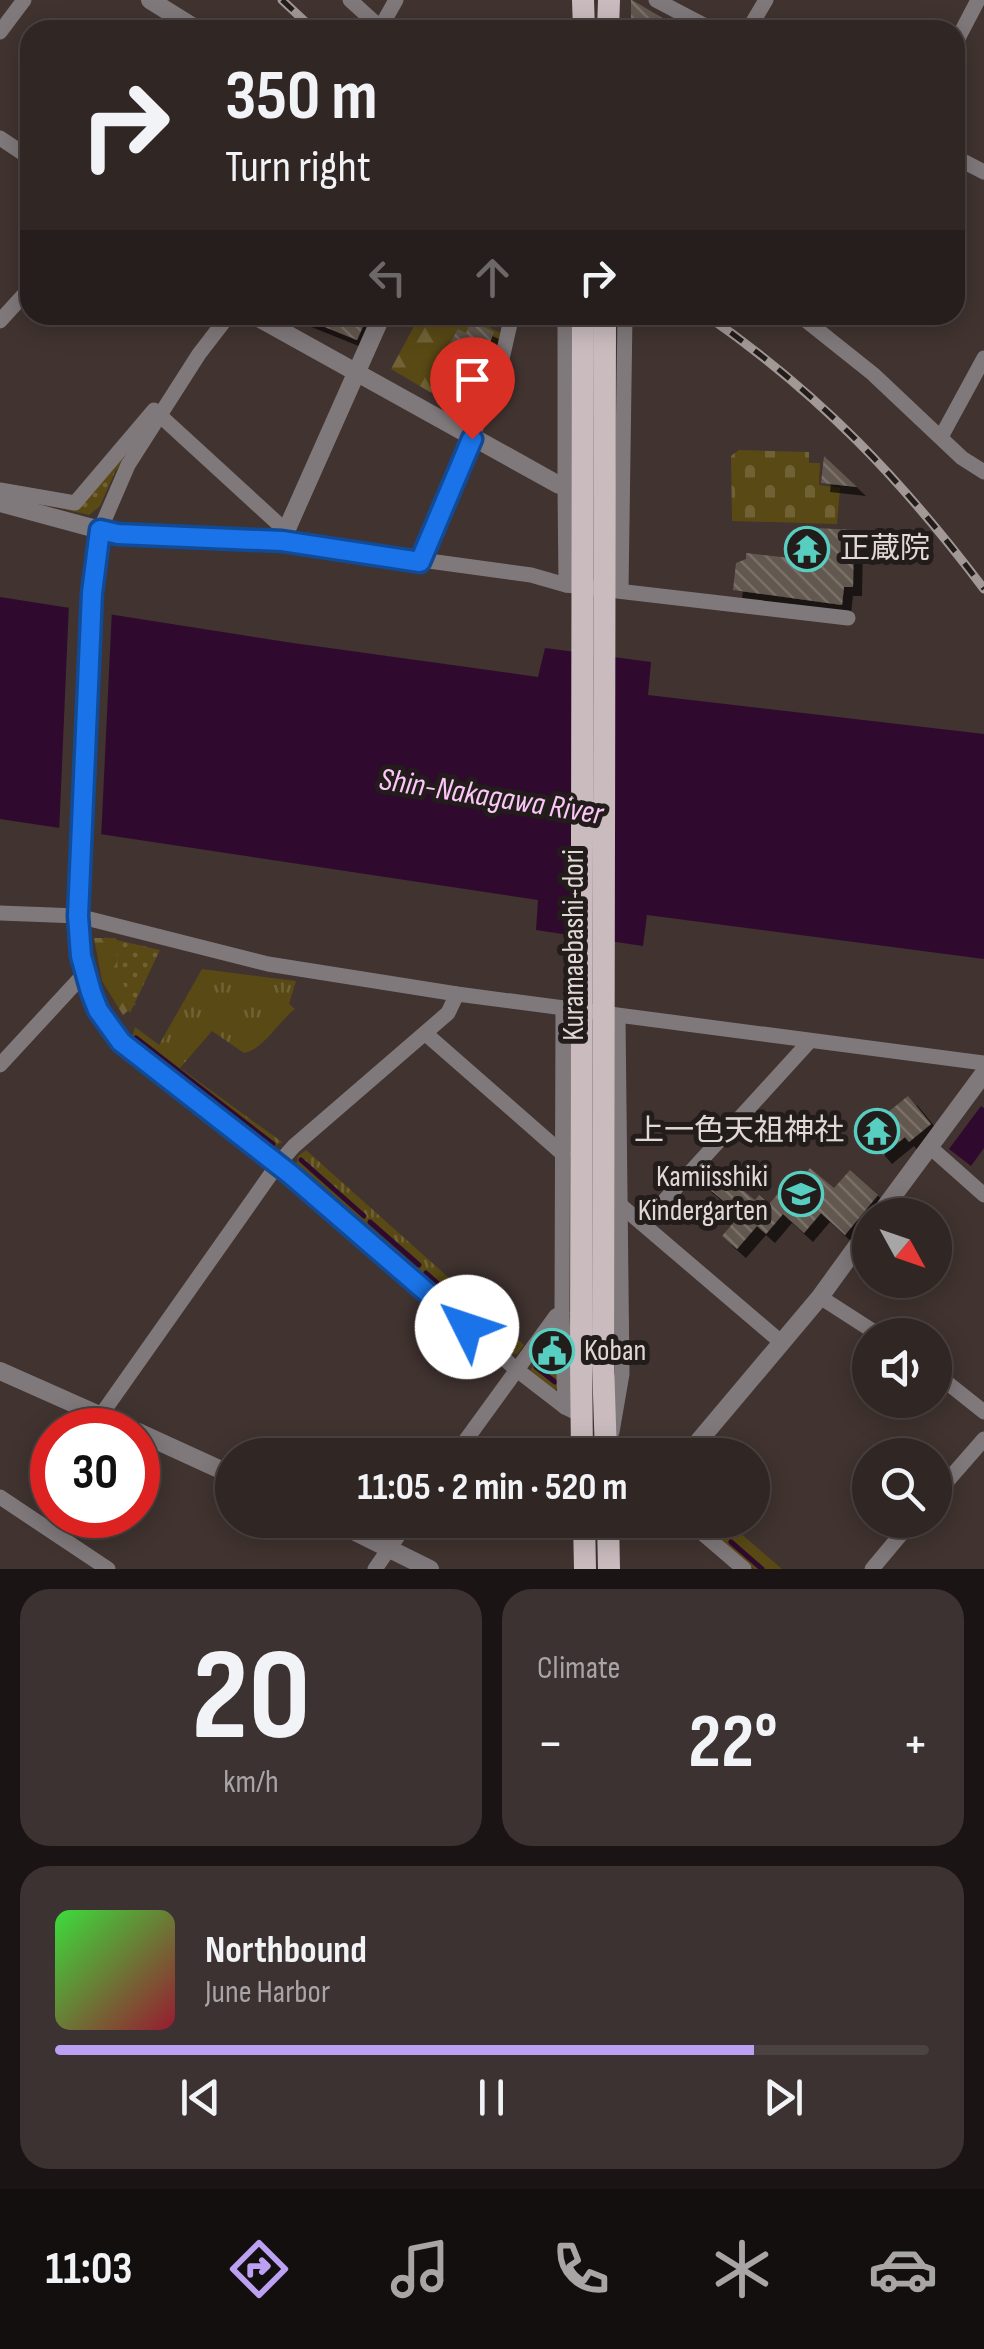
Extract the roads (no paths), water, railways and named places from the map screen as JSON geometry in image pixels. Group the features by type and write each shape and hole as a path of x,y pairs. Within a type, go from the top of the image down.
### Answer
{"main road":[{"name":"Kuramaebashi-dori","path":"583,325 592,1362 605,1438"},
{"name":"Kuramaebashi-dori","path":"579,1438 573,1411 592,1362 604,325"},
{"path":"584,1538 585,1569"},
{"path":"608,1538 609,1569"}],"street":[{"path":"0,32 24,0"},
{"path":"150,0 182,20"},
{"path":"350,0 371,20"},
{"path":"656,0 694,20"},
{"path":"965,25 978,0"},
{"path":"0,322 20,299"},
{"path":"221,325 118,484 95,551 78,916 84,974 98,1010 121,1042 278,1164 516,1370 573,1411"},
{"path":"271,325 562,486"},
{"path":"284,536 378,325"},
{"path":"420,562 500,372 510,325"},
{"path":"566,325 562,486 566,584"},
{"path":"621,591 624,325"},
{"path":"816,325 962,458 984,472"},
{"path":"941,437 984,358"},
{"path":"0,490 75,502 154,410 284,536"},
{"path":"0,503 118,534 284,536 566,584 848,618"},
{"path":"0,912 78,916 268,964 457,994 984,1063"},
{"path":"0,1066 84,974"},
{"path":"107,1408 278,1164 348,1098 426,1034 448,1013 457,994"},
{"path":"563,1010 562,1313 573,1411"},
{"path":"610,1438 622,1374 618,1017"},
{"path":"426,1034 563,1154"},
{"path":"643,1224 810,1042"},
{"path":"892,1198 984,1073"},
{"path":"930,1147 984,1195"},
{"path":"618,1203 782,1343"},
{"path":"701,1438 820,1297 852,1253"},
{"path":"820,1297 853,1318"},
{"path":"467,1438 562,1313"},
{"path":"0,1372 83,1408"},
{"path":"952,1387 984,1412"},
{"path":"952,1476 984,1440"},
{"path":"160,1442 215,1467"},
{"path":"0,1497 108,1569"},
{"path":"369,1538 430,1569"},
{"path":"375,1569 397,1538"},
{"path":"707,1538 738,1567"},
{"path":"872,1569 898,1538"}],"water":[{"name":"Shin-Nakagawa River","path":"0,597 538,677 545,648 651,662 648,695 984,734 984,959 647,915 643,946 536,930 538,900 0,819"},
{"path":"981,1106 984,1148 971,1166 949,1149"}],"waterway":[{"path":"136,1038 273,1144"},
{"path":"301,1160 364,1216"},
{"path":"370,1222 419,1265"},
{"path":"426,1273 512,1349"},
{"path":"536,1367 555,1382"},
{"path":"731,1542 762,1569"}],"railway":[{"path":"282,0 303,20"},
{"path":"720,325 786,376 857,440 922,511 984,589"}],"place":[{"name":"正蔵院","path":"807,549"},
{"name":"上一色天祖神社","path":"877,1131"},
{"name":"Kamiisshiki Kindergarten","path":"801,1194"},
{"name":"Koban","path":"552,1351"}]}
